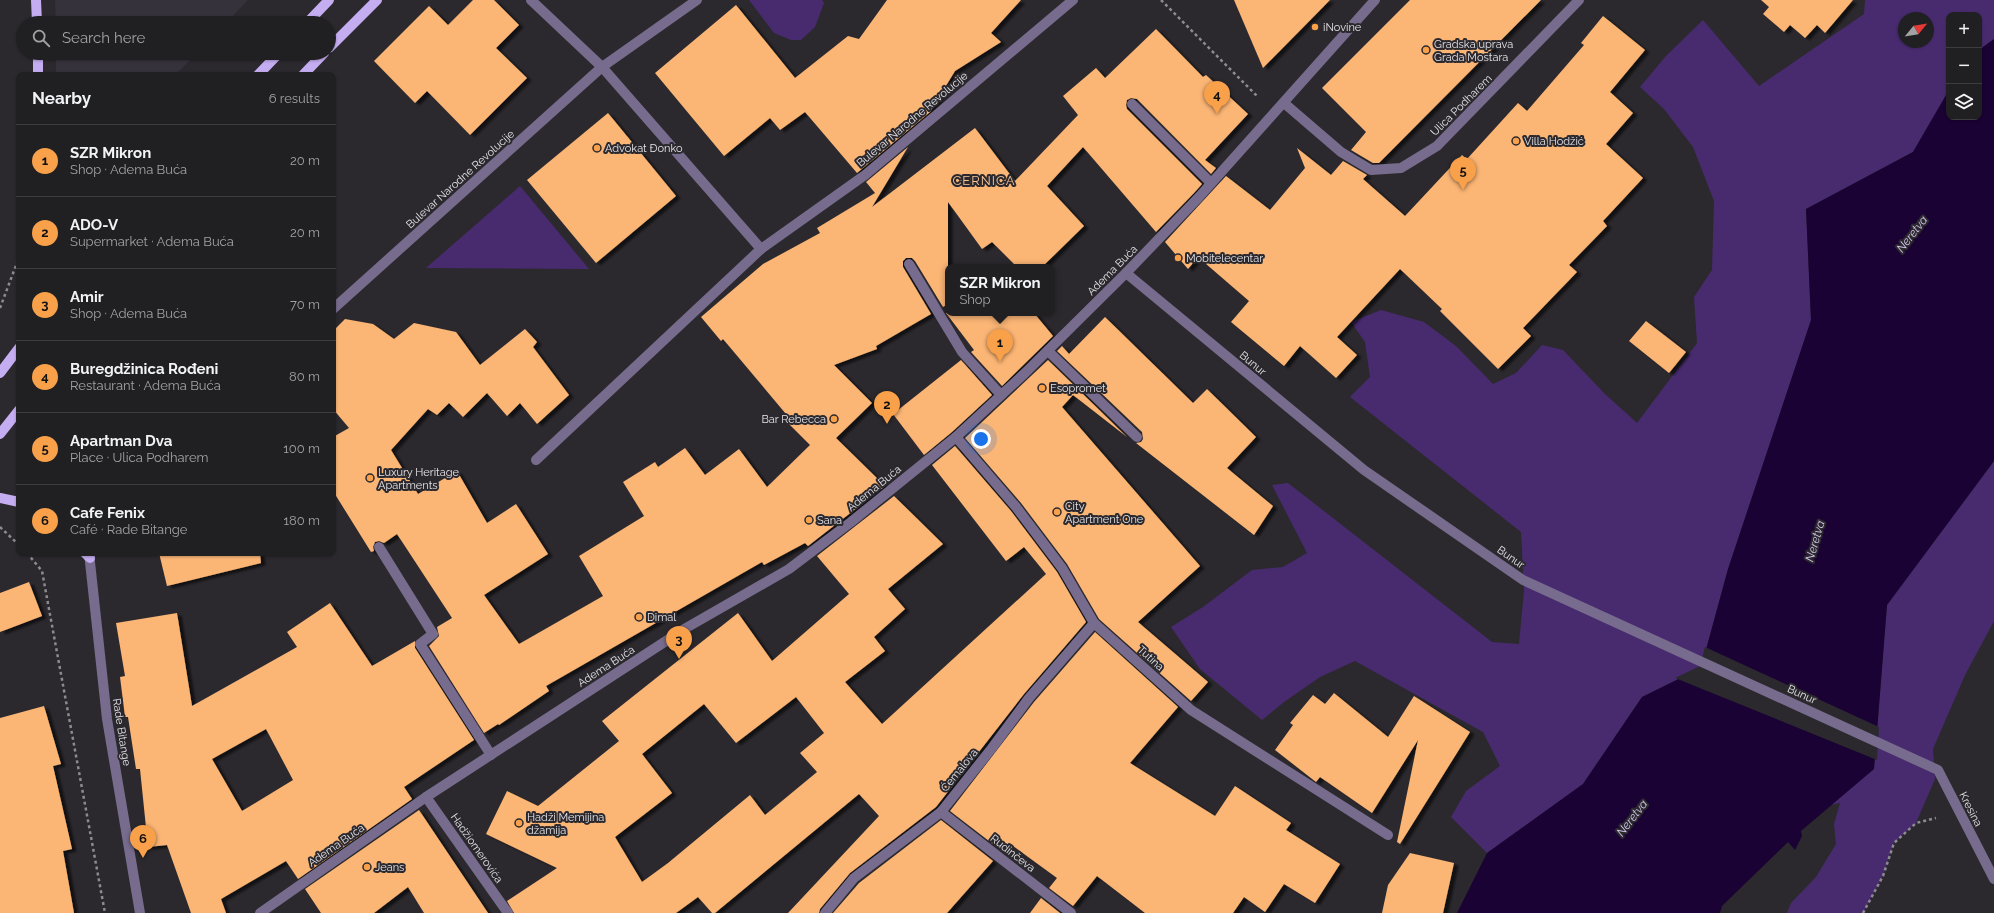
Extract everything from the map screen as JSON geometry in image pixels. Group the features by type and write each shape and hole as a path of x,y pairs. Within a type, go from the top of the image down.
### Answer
{"main road":[{"path":"36,0 37,16"},
{"path":"314,16 329,0"},
{"path":"336,41 377,0"},
{"path":"38,60 38,72"},
{"path":"261,72 272,60"},
{"path":"306,72 317,60"},
{"path":"0,372 16,352"},
{"path":"0,434 16,414"},
{"path":"0,498 16,501"}],"street":[{"path":"531,0 602,67 761,249"},
{"name":"Bulevar Narodne Revolucije","path":"336,306 602,67 696,0"},
{"name":"Bulevar Narodne Revolucije","path":"536,460 761,249 866,175 1072,0"},
{"name":"Adema Buća","path":"260,913 426,797 686,628 788,569 851,522 956,437 1048,351 1126,273 1212,182 1375,0"},
{"name":"Ulica Podharem","path":"1284,103 1341,152 1371,170 1401,168 1437,146 1580,0"},
{"path":"1132,104 1212,182"},
{"path":"910,264 962,352 1002,395"},
{"name":"Bunur","path":"1126,273 1364,470 1523,580 1938,770"},
{"path":"1048,351 1137,437"},
{"name":"Tutina","path":"956,437 1016,507 1062,568 1094,623 1191,710 1388,835"},
{"path":"379,547 433,634 420,644 491,755"},
{"name":"Rade Bitange","path":"88,556 107,719 140,913"},
{"name":"Ćemalova","path":"825,913 854,878 941,812 992,748 1029,698 1094,623"},
{"name":"Kresina","path":"1938,770 1994,879"},
{"name":"Hadžiomerovića","path":"426,797 508,913"},
{"name":"Rudinčeva","path":"941,812 1071,913"}],"path":[{"path":"1161,0 1259,98"},
{"path":"0,308 16,265"},
{"path":"0,527 16,542"},
{"path":"30,556 42,571 105,913"},
{"path":"1863,913 1883,876 1894,843 1916,823 1935,817"}],"shaded area":[{"path":"55,0 248,0 233,16 56,16"},
{"path":"749,0 822,0 824,3 815,27 801,40 791,40 774,33"},
{"path":"1865,0 1994,0 1994,39 1982,48 1982,12 1946,12 1946,95 1913,152 1806,209 1811,320 1728,569 1701,668 1642,697 1583,784 1487,853 1451,817 1466,791 1500,766 1483,732 1355,661 1320,677 1284,702 1262,720 1200,669 1171,627 1203,607 1252,570 1283,567 1307,553 1272,485 1288,483 1492,642 1519,644 1524,591 1521,532 1350,397 1370,377 1365,342 1351,322 1381,310 1424,322 1456,346 1493,384 1516,373 1542,345 1563,350 1605,394 1637,423 1697,343 1694,297 1712,270 1714,201 1693,147 1664,109 1640,87 1666,56 1703,20 1759,86 1864,14"},
{"path":"56,60 190,60 178,72 56,72"},
{"path":"520,186 589,269 426,268"},
{"path":"1994,461 1994,621 1965,675 1933,749 1935,779 1916,823 1894,843 1883,876 1863,913 1787,913 1791,903 1816,877 1836,844 1834,824 1840,803 1830,805 1874,769 1887,605"}],"water":[{"name":"Neretva","path":"1994,39 1994,461 1887,605 1874,769 1801,831 1802,836 1795,850 1788,842 1722,906 1720,913 1457,913 1487,853 1583,784 1642,697 1701,668 1728,569 1811,320 1806,209 1913,152 1946,95 1946,120 1982,120 1982,48"}],"pier":[{"path":"1705,647 1879,727 1877,760 1675,678 1700,666"}],"building":[{"path":"473,0 494,0 519,25 496,48 527,78 470,135 427,91 415,103 374,61 429,6 448,25"},
{"path":"887,0 1021,0 991,33 1001,42 955,71 930,112 857,173 805,112 780,130 770,118 724,156 655,73 736,5 795,78 848,36 859,39"},
{"path":"1234,0 1330,0 1263,68"},
{"name":"Gradska uprava Grada Mostara","path":"1410,0 1541,0 1379,163 1373,163 1351,150 1366,132 1322,88"},
{"path":"1761,0 1853,0 1825,33 1817,25 1805,38 1790,25 1784,32 1763,14 1769,7"},
{"path":"1603,16 1645,50 1610,92 1633,113 1606,144 1643,178 1603,221 1607,226 1569,265 1577,272 1523,328 1531,336 1498,369 1440,311 1442,309 1400,269 1337,337 1357,355 1336,378 1300,346 1284,366 1231,322 1249,301 1198,257 1188,269 1165,242 1226,176 1270,210 1305,168 1297,148 1331,175 1343,161 1367,175 1363,179 1405,216 1462,155 1467,159 1518,103 1527,111 1584,45 1581,43"},
{"path":"1156,29 1203,77 1206,75 1248,114 1205,160 1216,168 1211,174 1137,99 1131,98 1127,100 1127,109 1202,184 1156,232 1083,147 1047,186 1084,226 1045,264 1014,264 992,242 982,249 948,202 948,264 945,264 945,306 943,307 915,261 912,258 906,258 903,261 903,267 931,314 876,346 877,349 834,365 872,403 836,438 885,486 808,546 805,543 764,565 762,562 546,686 549,691 499,725 498,724 484,733 429,646 439,636 437,627 452,618 397,534 384,543 379,541 375,542 373,547 374,551 371,552 336,496 336,435 349,428 336,413 336,328 345,319 373,324 394,339 414,323 456,332 480,365 525,329 537,342 533,347 569,395 537,424 520,403 507,416 487,393 463,417 449,403 437,415 428,409 391,450 418,494 457,471 487,523 516,504 548,554 484,595 519,644 603,596 579,556 644,516 623,482 655,462 658,467 685,448 705,475 739,449 767,487 810,445 788,423 791,420 723,339 721,341 701,317 763,264 820,233 817,228 875,193 866,182 908,147 872,207 975,128 1015,181 1078,115 1063,96 1096,68 1105,78"},
{"path":"608,113 676,196 596,263 527,180"},
{"path":"948,316 1036,316 1053,336 1002,386 971,352 974,350"},
{"path":"1105,317 1193,403 1207,389 1256,437 1227,468 1273,506 1254,535 1136,443 1141,442 1143,439 1142,432 1057,351 1062,346 1069,354"},
{"path":"1646,321 1686,352 1669,373 1629,341"},
{"path":"961,360 992,395 952,432 924,455 893,414"},
{"path":"1048,360 1127,437 1073,395 1062,407 1200,566 1138,622 1208,682 1191,701 1099,619 1067,564 1021,503 965,438"},
{"path":"955,446 1011,511 1057,572 1086,622 1024,694 936,807 850,873 820,909 819,913 788,913 879,816 859,794 715,913 712,913 698,897 676,913 514,913 507,901 557,868 486,834 507,791 538,806 619,741 602,721 738,613 772,661 849,594 817,556 894,496 943,544 888,589 905,609 874,637 885,651 845,682 882,724 1046,574 1024,547 1006,561 932,465","holes":["796,697 824,733 800,753 817,772 765,815 750,795 668,863 642,882 615,837 672,793 642,754 704,704 736,743"]},
{"path":"160,556 260,556 261,563 167,586"},
{"path":"29,582 42,616 0,632 0,593"},
{"path":"330,603 372,666 415,641 415,648 474,740 404,787 412,799 298,879 286,861 221,899 226,913 191,913 167,845 148,847 140,769 136,769 128,717 125,717 120,677 125,676 116,623 177,613 192,706 297,647 287,632","holes":["266,729 293,780 242,811 212,759"]},
{"path":"1095,632 1178,707 1130,763 1215,816 1235,786 1291,823 1286,830 1340,864 1315,903 1284,884 1265,912 1244,897 1233,913 1145,913 1097,876 1073,906 1049,888 1057,878 1009,843 1002,851 950,811 1034,702"},
{"path":"1334,693 1388,737 1414,696 1470,732 1400,844 1397,842 1418,740 1372,813 1320,777 1316,782 1275,750 1293,725 1290,723 1313,695 1325,704"},
{"path":"44,706 61,764 53,766 72,849 63,851 74,913 0,913 0,718"},
{"path":"419,810 488,913 424,913 408,887 374,913 321,913 305,889"},
{"path":"941,820 993,861 947,913 833,913 859,883"},
{"path":"1410,853 1454,863 1443,913 1382,913 1388,885"},
{"path":"1041,898 1060,913 1030,913"}],"place":[{"name":"iNovine","path":"1315,27"},
{"name":"Gradska uprava Grada Mostara","path":"1426,50"},
{"name":"Buregdžinica Rođeni","path":"1217,114"},
{"name":"Villa Hodžić","path":"1516,141"},
{"name":"Advokat Đonko","path":"597,148"},
{"name":"Apartman Dva","path":"1463,190"},
{"name":"Mobitelecentar","path":"1178,258"},
{"name":"SZR Mikron","path":"1000,362"},
{"name":"Esopromet","path":"1042,388"},
{"name":"Bar Rebecca","path":"834,419"},
{"name":"ADO-V","path":"887,424"},
{"name":"Luxury Heritage Apartments","path":"370,478"},
{"name":"City Apartment One","path":"1057,512"},
{"name":"Sana","path":"809,520"},
{"name":"Dimal","path":"639,617"},
{"name":"Amir","path":"679,659"},
{"name":"Hadži Memijina džamija","path":"519,823"},
{"name":"Cafe Fenix","path":"143,858"},
{"name":"Jeans","path":"367,867"}],"district":[{"name":"CERNICA","path":"984,180"}]}
